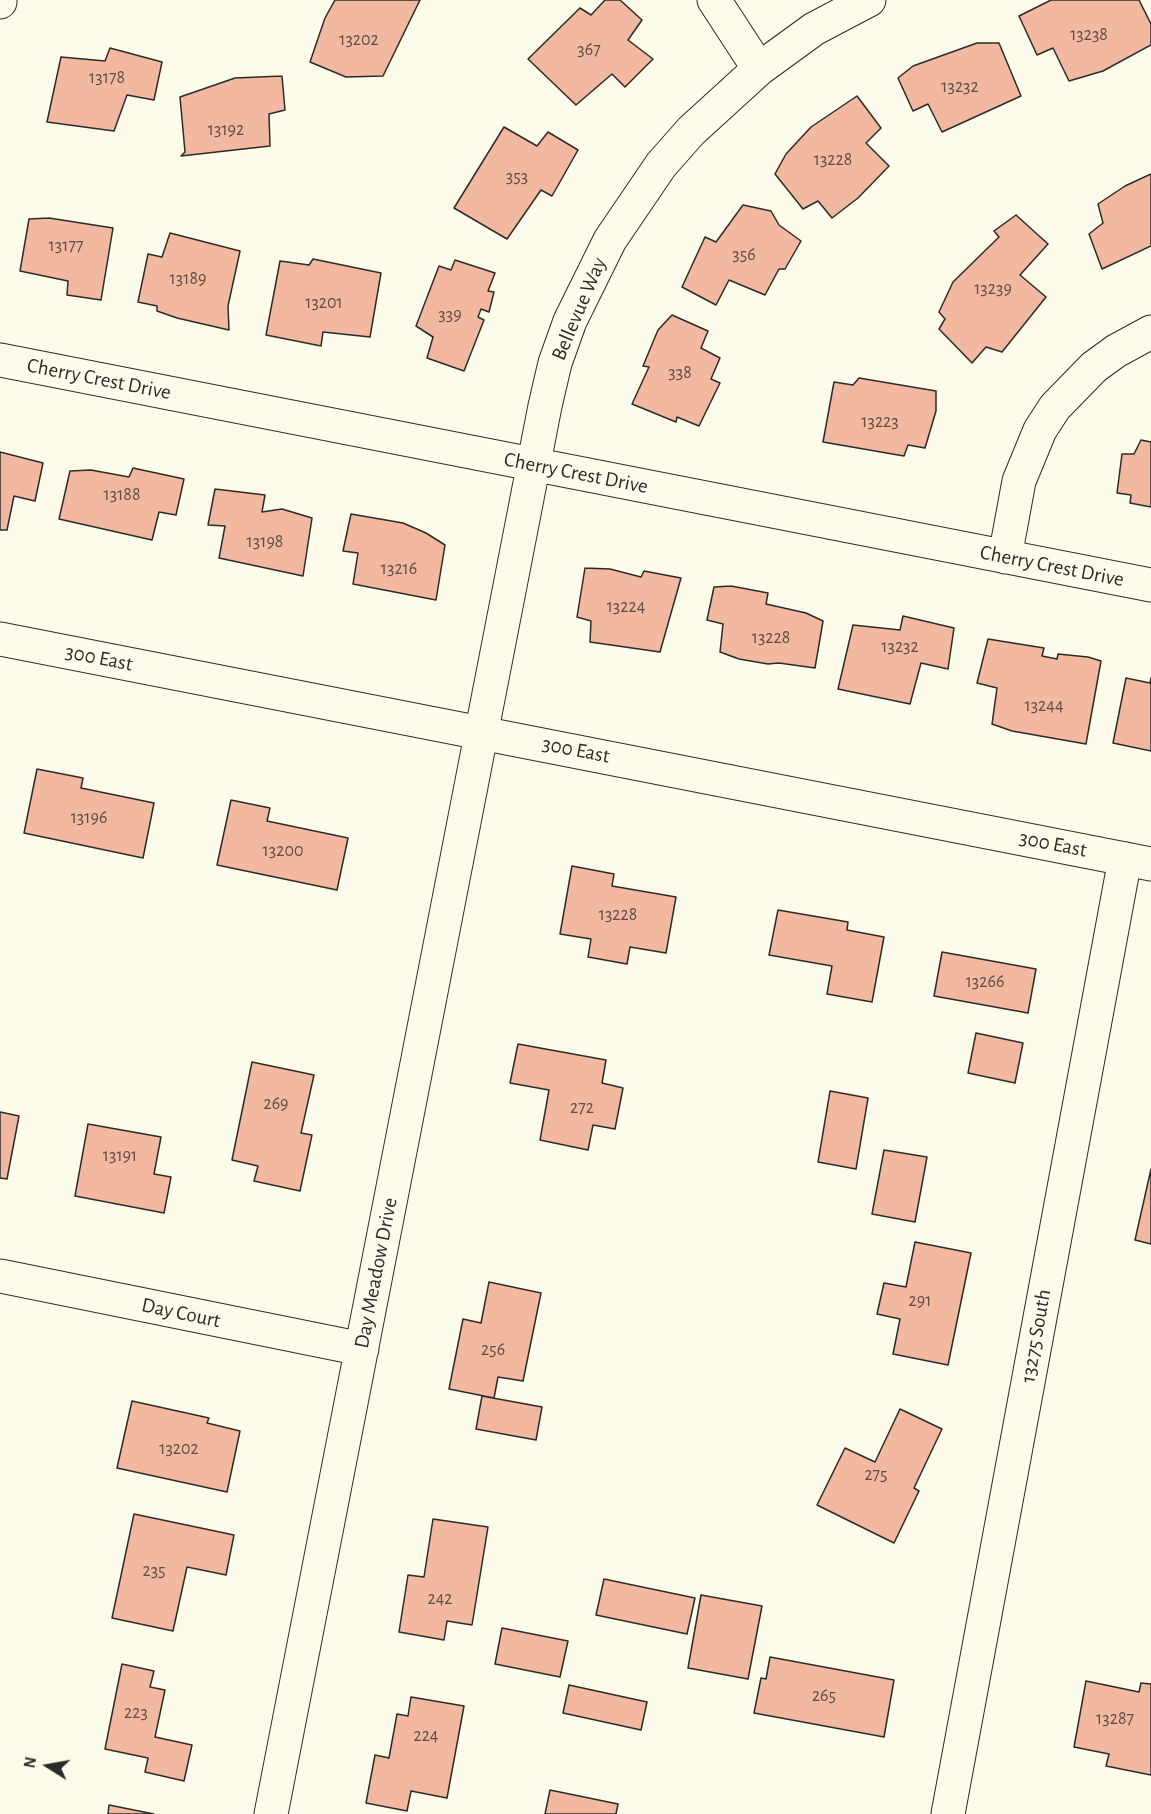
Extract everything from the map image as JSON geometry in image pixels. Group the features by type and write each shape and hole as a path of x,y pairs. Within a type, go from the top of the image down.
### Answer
{"street":[{"path":"714,0 759,69"},
{"name":"Bellevue Way","path":"481,731 555,363 570,321 610,240 661,165 691,131 759,69 814,29 869,0"},
{"path":"1005,557 1019,481 1040,430 1055,407 1094,368 1116,351 1151,332"},
{"name":"Cherry Crest Drive","path":"0,360 1151,585"},
{"name":"300 East","path":"0,639 1138,861"},
{"name":"Day Meadow Drive","path":"271,1814 481,731"},
{"name":"13275 South","path":"948,1814 1138,861"},
{"name":"Day Court","path":"0,1276 362,1349"}],"building":[{"path":"335,0 420,0 383,76 346,77 310,62 325,18"},
{"path":"605,0 620,0 642,20 628,40 653,59 625,87 612,74 576,105 528,59 580,8 591,15"},
{"path":"1051,0 1139,0 1151,24 1151,45 1103,71 1069,81 1053,48 1037,55 1019,16"},
{"path":"977,43 999,43 1021,96 942,132 928,104 913,111 898,78 913,66"},
{"path":"110,48 162,62 154,100 127,95 114,131 47,122 61,57 105,61"},
{"path":"282,76 285,110 269,114 270,146 181,156 185,152 180,97 235,78"},
{"path":"857,96 881,128 866,143 889,166 858,198 832,218 818,201 803,209 775,174 786,154 811,127"},
{"path":"504,127 537,146 548,132 578,150 552,196 541,190 507,239 454,208"},
{"path":"1151,174 1151,246 1102,269 1089,234 1103,223 1098,204 1125,186"},
{"path":"743,205 771,211 779,225 801,241 785,269 779,269 765,295 729,280 716,305 682,287 705,237 716,242"},
{"path":"1016,215 1048,244 1020,275 1046,297 1002,352 986,347 972,363 939,329 945,319 939,312 953,282 999,237 994,231"},
{"path":"49,218 113,228 101,300 67,295 68,281 20,271 29,219"},
{"path":"170,233 240,251 228,306 229,330 177,318 157,311 157,306 138,302 148,254 162,257"},
{"path":"313,259 381,273 370,337 323,332 321,346 266,335 280,261 309,265"},
{"path":"455,260 495,273 488,291 494,292 489,312 481,309 478,317 484,320 464,371 427,358 433,337 416,326 439,266 451,270"},
{"path":"672,315 708,331 701,348 720,358 711,379 720,383 699,426 677,417 676,422 632,404 649,367 643,366 658,330"},
{"path":"859,378 936,391 936,411 925,448 908,445 904,456 823,442 834,382 853,385"},
{"path":"1141,440 1151,442 1151,507 1130,503 1131,495 1117,493 1122,454 1134,454"},
{"path":"0,452 43,463 35,501 14,496 7,530 0,530"},
{"path":"133,468 184,479 176,515 159,512 152,540 59,519 70,471 91,470 129,477"},
{"path":"215,489 265,495 262,512 282,509 312,518 303,576 219,558 225,526 208,525"},
{"path":"351,514 403,523 426,533 445,545 436,600 353,584 358,553 343,551"},
{"path":"585,568 610,569 641,577 644,571 681,578 660,652 590,642 591,621 577,617"},
{"path":"731,586 768,593 766,604 806,613 823,621 815,668 779,663 768,664 739,659 720,652 723,624 707,620 714,587"},
{"path":"903,616 954,628 948,669 921,663 910,704 838,689 853,625 900,630"},
{"path":"988,639 1044,648 1042,656 1057,659 1058,654 1088,657 1101,661 1086,744 1012,731 992,724 997,688 977,683"},
{"path":"1126,678 1150,683 1151,678 1151,751 1113,743"},
{"path":"37,769 83,778 81,788 154,803 143,858 24,833"},
{"path":"231,800 270,808 267,821 348,838 337,890 217,865"},
{"path":"572,866 614,874 612,886 676,897 666,953 630,947 627,964 588,957 591,939 560,934"},
{"path":"778,910 848,922 847,930 884,937 872,1002 827,994 832,966 769,955"},
{"path":"942,952 1036,969 1028,1013 934,996"},
{"path":"976,1033 1023,1043 1015,1083 968,1073"},
{"path":"518,1044 606,1060 602,1083 623,1088 615,1129 593,1125 588,1150 540,1140 549,1090 510,1083"},
{"path":"252,1062 314,1075 301,1133 312,1135 300,1191 254,1181 258,1166 232,1160"},
{"path":"830,1091 868,1098 856,1169 818,1162"},
{"path":"0,1112 19,1116 7,1179 0,1178"},
{"path":"88,1124 161,1137 154,1174 171,1177 164,1213 75,1196"},
{"path":"884,1150 927,1157 915,1222 872,1214"},
{"path":"1151,1169 1151,1244 1135,1240"},
{"path":"915,1242 971,1253 948,1365 893,1354 900,1319 877,1314 884,1283 906,1287"},
{"path":"489,1282 541,1293 523,1381 498,1377 494,1398 449,1389 463,1319 481,1323"},
{"path":"482,1396 542,1407 536,1440 476,1429"},
{"path":"132,1401 209,1418 207,1423 240,1431 227,1492 117,1468"},
{"path":"900,1409 942,1429 914,1488 919,1491 894,1543 817,1505 845,1448 875,1462"},
{"path":"134,1514 234,1535 226,1575 187,1567 173,1631 112,1618"},
{"path":"433,1519 488,1527 472,1625 447,1621 444,1640 399,1632 408,1575 424,1577"},
{"path":"604,1579 695,1598 687,1634 596,1615"},
{"path":"701,1595 762,1606 748,1679 688,1668"},
{"path":"502,1628 568,1641 560,1677 495,1664"},
{"path":"770,1657 894,1680 884,1737 754,1713 761,1678 766,1679"},
{"path":"122,1664 154,1671 150,1687 165,1690 155,1737 192,1745 184,1781 145,1772 148,1758 105,1749"},
{"path":"1086,1681 1139,1692 1141,1683 1151,1684 1151,1775 1106,1766 1109,1754 1074,1747"},
{"path":"569,1685 647,1702 641,1730 563,1713"},
{"path":"411,1697 464,1706 447,1798 411,1791 407,1811 366,1803 375,1755 389,1758 397,1714 408,1716"},
{"path":"550,1790 618,1804 616,1814 545,1814"},
{"path":"109,1805 154,1814 108,1814"}]}
